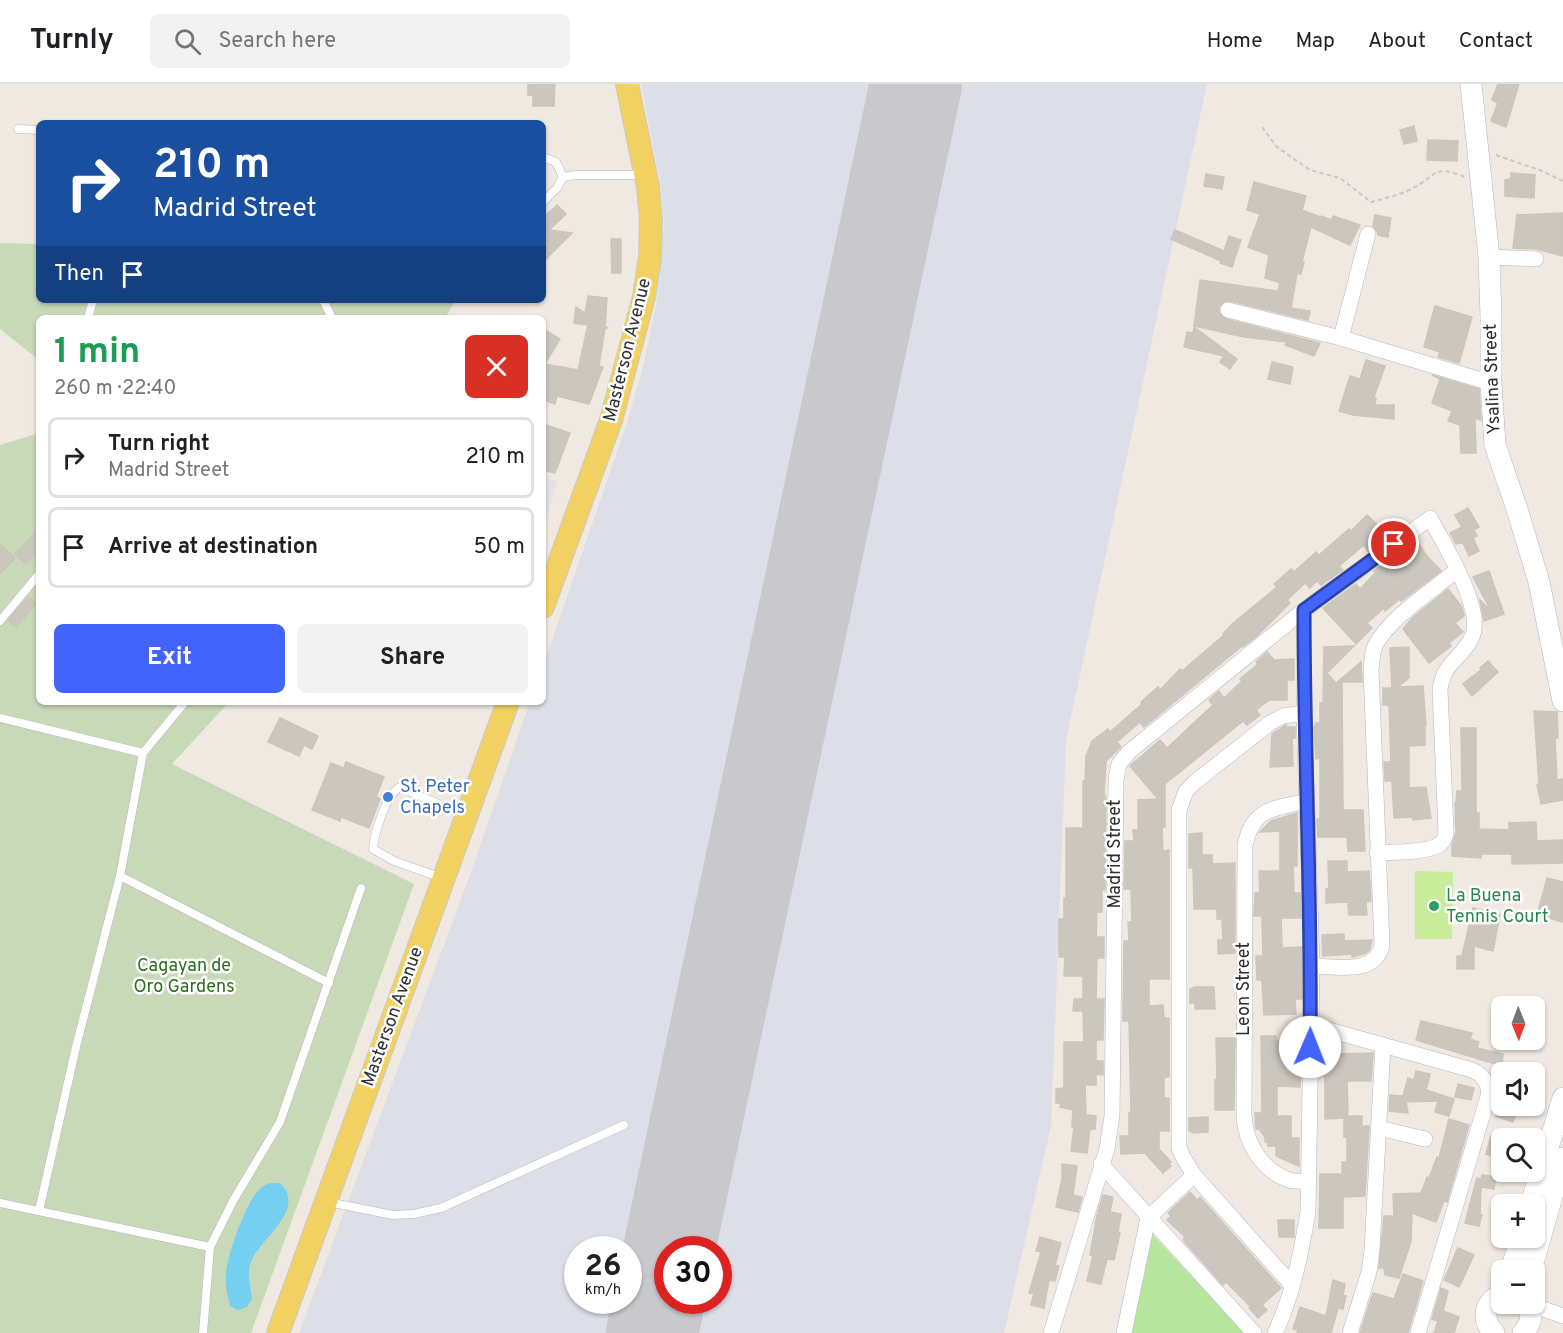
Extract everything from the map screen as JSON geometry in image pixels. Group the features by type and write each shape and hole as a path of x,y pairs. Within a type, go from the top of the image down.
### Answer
{"main road":[{"name":"Masterson Avenue","path":"546,598 611,420 644,297 650,256 651,221 645,175 627,84"},
{"name":"Masterson Avenue","path":"278,1333 507,705"}],"street":[{"name":"Ysalina Street","path":"1471,84 1489,257 1491,383 1496,445 1539,582 1563,701"},
{"path":"1341,338 1368,234"},
{"path":"1489,257 1536,259"},
{"path":"1228,310 1341,338 1491,383"},
{"name":"Madrid Street","path":"1051,1333 1110,1135 1113,1096 1116,779 1119,764 1130,751 1304,610 1430,518 1457,570"},
{"path":"1312,966 1361,967 1372,963 1380,955 1382,945 1377,853 1371,669 1374,648 1386,629 1396,619 1457,570 1473,610 1476,624 1472,638 1446,669 1440,689 1445,839 1440,844 1426,849 1377,853"},
{"path":"1275,1333 1285,1312 1302,1249 1308,1212 1312,966 1304,713 1304,610"},
{"path":"1292,1285 1194,1175 1183,1157 1179,1139 1179,810 1182,798 1195,782 1270,723 1282,716 1304,713"},
{"name":"Leon Street","path":"1307,801 1275,808 1261,814 1247,831 1245,846 1244,1130 1261,1159 1278,1174 1291,1180 1308,1181"},
{"path":"1311,1025 1472,1070 1480,1074 1487,1083 1490,1093 1418,1333"},
{"path":"1350,1333 1369,1272 1372,1250 1383,1045"},
{"path":"1534,1194 1563,1098"},
{"path":"1378,1128 1425,1139"},
{"path":"1534,1260 1563,1158"},
{"path":"1101,1164 1254,1333"},
{"path":"1124,1333 1148,1218 1194,1175"},
{"path":"1491,1302 1486,1310 1487,1323 1494,1333"},
{"path":"1545,1310 1563,1316"},
{"path":"1525,1333 1531,1321 1530,1314"}],"lane":[{"path":"18,129 36,130"},
{"path":"546,158 556,162 563,177"},
{"path":"546,195 563,177 645,175"},
{"path":"0,621 36,578"},
{"path":"39,1211 76,1047 120,876 143,753 183,705"},
{"path":"0,718 143,753"},
{"path":"444,878 394,861 373,849 388,800 394,790 400,787 466,816"},
{"path":"120,876 329,983"},
{"path":"203,1333 210,1247 233,1201 280,1122 361,888"},
{"path":"325,1201 393,1215 414,1214 441,1208 624,1125"},
{"path":"0,1203 210,1247"}],"path":[{"path":"1262,127 1277,147 1310,170 1340,178 1371,202 1412,189 1437,171 1449,171 1481,182"},
{"path":"1479,150 1542,171 1563,181"}],"shaded area":[{"path":"641,84 1207,84 1066,740 1051,1126 1004,1333 299,1333 466,886 529,705 546,705 546,657 627,423 644,363 657,300 664,226 661,188"},
{"path":"546,479 557,481 546,520"}],"green space":[{"path":"0,243 36,244 36,303 454,303 447,315 36,315 36,358 0,329"},
{"name":"Cagayan de Oro Gardens","path":"36,434 36,705 226,705 172,764 414,884 251,1333 0,1333 0,445"},
{"name":"La Buena Tennis Court","path":"1415,871 1453,872 1452,939 1415,939"},
{"path":"1152,1234 1245,1333 1130,1333"}],"water":[{"path":"270,1183 280,1183 287,1193 288,1204 279,1224 255,1253 249,1276 252,1299 247,1307 238,1310 230,1306 227,1290 226,1273 230,1253 250,1203 262,1187"}],"building":[{"path":"528,84 555,84 554,106 533,106 533,95 528,95"},
{"path":"1498,84 1519,84 1506,127 1491,121 1498,103 1492,100"},
{"path":"1414,126 1417,141 1404,144 1400,130"},
{"path":"1428,140 1458,141 1457,161 1427,160"},
{"path":"1511,173 1535,175 1534,198 1505,196 1505,180 1511,179"},
{"path":"1206,174 1224,177 1222,189 1204,186"},
{"path":"1254,182 1306,196 1302,210 1320,217 1332,220 1333,216 1360,225 1350,245 1311,227 1301,274 1297,273 1291,308 1310,311 1308,320 1230,301 1225,301 1219,307 1219,313 1226,319 1320,343 1314,356 1285,345 1287,342 1244,337 1194,326 1200,280 1278,291 1280,283 1265,278 1269,255 1248,247 1260,214 1247,210"},
{"path":"557,205 566,214 549,230 572,233 546,259 546,215"},
{"path":"1563,213 1563,256 1536,249 1513,248 1517,215"},
{"path":"1375,215 1391,218 1388,237 1378,235 1373,226"},
{"path":"1175,230 1224,251 1229,236 1241,240 1232,267 1171,239"},
{"path":"611,239 621,239 621,273 612,273"},
{"path":"588,296 607,298 605,327 608,328 605,328 599,366 603,367 589,404 557,396 555,404 546,401 546,364 578,370 588,325 574,323 576,307 585,313"},
{"path":"1435,306 1472,317 1459,363 1438,357 1440,352 1424,347"},
{"path":"1194,327 1237,359 1230,369 1220,362 1224,356 1184,347 1187,332 1193,333"},
{"path":"546,332 560,339 546,362"},
{"path":"1366,360 1385,366 1374,397 1376,398 1375,405 1394,405 1394,419 1353,415 1339,411 1350,376 1360,379"},
{"path":"1272,362 1293,367 1290,384 1268,379"},
{"path":"1432,375 1479,389 1481,420 1475,418 1476,453 1461,453 1460,425 1448,421 1452,411 1432,403 1440,379"},
{"path":"546,425 570,433 555,473 546,471"},
{"path":"1468,508 1479,527 1474,530 1477,536 1473,538 1479,551 1469,556 1463,543 1456,544 1450,533 1462,527 1455,515"},
{"path":"1367,515 1385,532 1383,535 1386,538 1368,551 1364,545 1339,566 1343,570 1321,585 1317,581 1310,588 1305,583 1287,600 1290,603 1257,636 1144,727 1140,722 1117,742 1121,747 1106,761 1105,890 1102,890 1102,912 1097,912 1096,937 1104,937 1104,958 1097,958 1096,999 1104,999 1103,1040 1096,1040 1096,1061 1103,1061 1103,1075 1096,1074 1096,1085 1085,1085 1086,1115 1096,1116 1095,1129 1090,1129 1087,1153 1071,1151 1074,1127 1072,1127 1073,1110 1060,1107 1061,1103 1056,1103 1056,1089 1064,1088 1064,1042 1084,1042 1083,1011 1073,1011 1074,999 1083,999 1083,976 1064,976 1065,957 1059,957 1059,919 1064,919 1064,898 1066,898 1066,828 1083,828 1083,781 1085,781 1086,756 1092,741 1108,729 1110,732 1158,687 1160,690 1180,669 1182,671 1224,635 1232,624 1277,587 1274,584 1291,569 1294,572 1316,552 1319,555 1349,529 1351,531"},
{"path":"36,532 36,553 26,564 15,554"},
{"path":"1416,540 1441,571 1401,601 1400,599 1385,611 1384,608 1367,623 1372,628 1356,644 1323,608 1356,584 1360,589 1376,572 1374,571"},
{"path":"0,544 15,558 0,574"},
{"path":"1489,571 1504,614 1484,621 1480,600 1489,607 1473,577"},
{"path":"1448,589 1462,607 1464,616 1455,623 1463,632 1449,643 1451,646 1429,663 1403,629 1413,617"},
{"path":"28,597 36,604 16,627 8,620"},
{"path":"1354,646 1327,673 1336,683 1361,662 1362,682 1342,682 1343,810 1363,810 1365,851 1348,851 1347,837 1318,837 1317,819 1320,819 1320,758 1316,759 1314,727 1316,723 1320,723 1320,703 1323,703 1324,647"},
{"path":"1409,647 1409,678 1398,687 1423,686 1426,725 1425,745 1409,746 1409,788 1426,787 1431,818 1413,820 1413,817 1394,818 1392,781 1385,781 1384,762 1391,762 1389,705 1383,705 1383,688 1392,688 1390,648"},
{"path":"1267,652 1274,660 1294,659 1294,680 1287,680 1287,700 1269,700 1256,710 1260,715 1247,725 1243,721 1165,784 1165,827 1162,827 1163,851 1169,850 1169,979 1149,979 1149,1006 1163,1005 1164,1018 1169,1018 1169,1077 1164,1077 1164,1098 1169,1098 1169,1131 1159,1131 1159,1149 1171,1162 1169,1164 1171,1166 1163,1173 1145,1153 1121,1154 1120,1136 1129,1136 1129,1113 1131,1113 1129,1021 1123,1021 1124,941 1129,941 1128,922 1132,922 1131,889 1124,889 1125,841 1134,841 1133,830 1138,830 1138,800 1158,799 1130,766 1160,740 1167,748 1213,705 1209,700 1219,691 1224,698"},
{"path":"1488,661 1498,672 1472,696 1463,684 1481,670 1480,668"},
{"path":"1534,711 1557,712 1558,738 1555,738 1557,780 1563,779 1563,800 1541,804 1537,785 1539,784"},
{"path":"280,718 318,736 312,749 304,745 299,756 268,742"},
{"path":"1286,725 1295,727 1295,738 1292,738 1293,766 1270,767 1272,734"},
{"path":"1461,728 1476,728 1476,813 1479,813 1479,829 1509,830 1509,823 1536,822 1537,841 1563,840 1563,863 1512,864 1512,854 1481,854 1481,858 1452,856 1452,845 1456,832 1455,803 1457,791 1462,791"},
{"path":"346,762 384,777 376,797 380,799 369,828 341,817 340,821 312,810 331,763 344,768"},
{"path":"1297,813 1297,866 1293,866 1294,893 1300,893 1301,918 1281,918 1282,948 1302,947 1302,999 1295,999 1296,1014 1264,1015 1262,980 1257,980 1256,956 1263,956 1262,916 1254,916 1255,893 1260,892 1259,871 1280,871 1280,831 1260,832 1271,821"},
{"path":"1202,833 1202,855 1212,855 1212,864 1235,863 1235,953 1218,954 1218,940 1223,940 1222,919 1217,919 1217,909 1194,909 1193,868 1189,868 1189,834"},
{"path":"1328,861 1347,861 1347,872 1369,871 1371,901 1366,902 1367,915 1349,915 1348,902 1326,903 1326,889 1329,889"},
{"path":"1547,878 1563,882 1563,922 1537,915"},
{"path":"1473,908 1500,914 1493,951 1474,946 1474,969 1457,969 1457,956 1462,956"},
{"path":"1344,934 1344,941 1372,940 1370,949 1366,953 1352,957 1352,954 1323,956 1322,935"},
{"path":"1214,987 1215,1009 1195,1009 1195,1003 1190,1003 1190,989"},
{"path":"1421,1021 1472,1033 1470,1039 1479,1042 1477,1048 1503,1054 1502,1062 1491,1063 1416,1040"},
{"path":"1261,1036 1276,1036 1276,1040 1301,1041 1300,1087 1277,1086 1277,1116 1291,1116 1291,1138 1299,1138 1299,1166 1276,1156 1276,1146 1268,1146 1265,1137 1259,1129 1256,1129 1255,1113 1262,1113"},
{"path":"1216,1038 1235,1038 1234,1110 1215,1110"},
{"path":"1373,1053 1371,1081 1347,1081 1348,1116 1362,1116 1362,1126 1369,1126 1365,1196 1343,1197 1343,1228 1319,1228 1320,1174 1342,1174 1342,1162 1347,1162 1344,1118 1325,1119 1325,1076 1320,1076 1320,1061 1338,1063 1337,1054"},
{"path":"1416,1071 1430,1074 1426,1090 1454,1099 1449,1116 1435,1112 1438,1101 1406,1102 1408,1113 1389,1111 1390,1095 1403,1096 1408,1078 1414,1080"},
{"path":"1458,1084 1474,1088 1471,1100 1455,1097"},
{"path":"1496,1116 1515,1116 1513,1122"},
{"path":"1208,1117 1208,1132 1192,1133 1189,1131 1189,1118"},
{"path":"1449,1119 1469,1125 1447,1202 1444,1201 1436,1222 1412,1213 1411,1241 1399,1278 1385,1275 1384,1268 1379,1268 1384,1216 1394,1216 1393,1194 1421,1193 1437,1157 1439,1158"},
{"path":"1491,1136 1491,1156 1486,1154"},
{"path":"1062,1164 1077,1166 1073,1195 1082,1197 1078,1212 1056,1207 1062,1179"},
{"path":"1482,1175 1491,1176 1491,1182 1495,1182 1494,1189 1481,1187 1480,1215 1482,1215 1479,1226 1465,1223 1477,1178 1481,1179"},
{"path":"1190,1192 1197,1200 1200,1197 1281,1288 1262,1305 1267,1310 1258,1318 1249,1308 1251,1307 1226,1282 1223,1285 1183,1240 1185,1237 1167,1220 1171,1216 1168,1213"},
{"path":"1103,1195 1113,1197 1110,1212 1121,1214 1118,1232 1120,1233 1114,1260 1107,1259 1101,1284 1087,1281 1093,1256 1090,1255 1097,1215"},
{"path":"1278,1220 1294,1220 1294,1237 1279,1237"},
{"path":"1040,1237 1061,1243 1055,1265 1059,1266 1055,1281 1049,1280 1044,1308 1031,1305 1034,1294 1029,1293 1041,1252 1036,1251"},
{"path":"1458,1248 1474,1255 1459,1287 1444,1280"},
{"path":"1403,1274 1423,1281 1408,1333 1360,1333 1373,1293 1394,1299"},
{"path":"1333,1280 1345,1284 1343,1295 1346,1296 1343,1309 1338,1308 1331,1333 1297,1333 1298,1330 1293,1329 1300,1307 1326,1316"},
{"path":"1441,1288 1448,1291 1443,1311 1459,1317 1454,1333 1434,1333 1438,1321 1432,1319"}],"runway":[{"path":"672,1236 916,84"},
{"path":"652,1333 656,1314"}],"place":[{"name":"St. Peter Chapels","path":"388,797"},
{"name":"La Buena Tennis Court","path":"1434,906"}],"route":[{"path":"1310,1047 1312,966 1304,713 1304,610 1394,544"}]}
